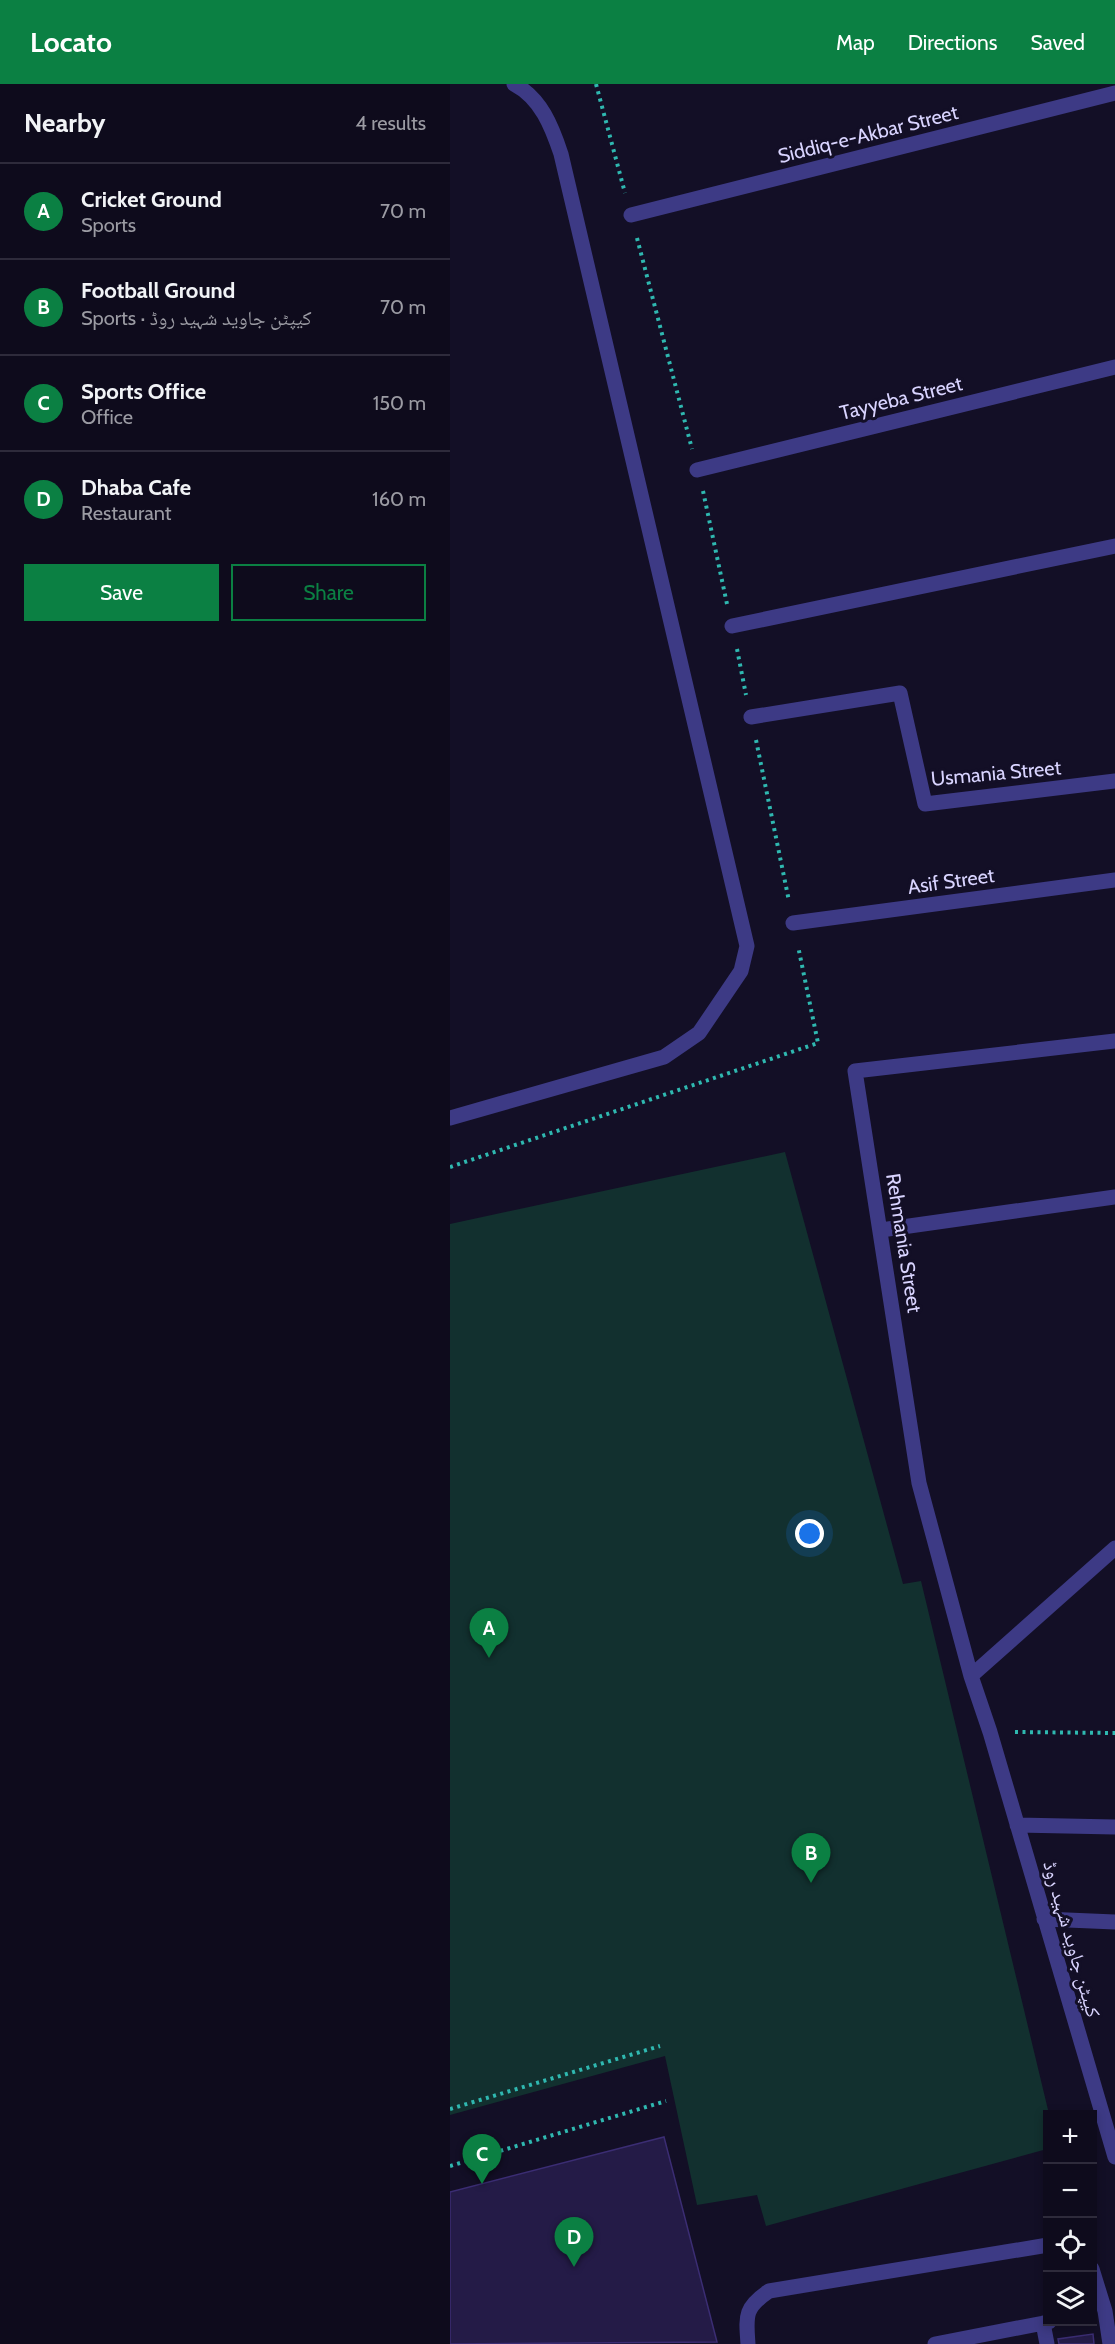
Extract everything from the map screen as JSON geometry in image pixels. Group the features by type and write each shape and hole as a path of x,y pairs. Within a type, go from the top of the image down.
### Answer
{"street":[{"path":"450,1118 664,1058 699,1033 741,971 747,946 561,154 549,119 523,89 514,84"},
{"name":"Siddiq-e-Akbar Street","path":"631,215 1115,93"},
{"name":"Tayyeba Street","path":"697,470 1115,367"},
{"path":"732,626 1115,546"},
{"name":"Usmania Street","path":"751,717 900,693 925,804 1115,781"},
{"name":"Asif Street","path":"793,923 1115,880"},
{"name":"Rehmania Street","path":"990,1732 971,1676 919,1483 855,1071 1115,1041"},
{"path":"881,1230 1115,1197"},
{"path":"971,1676 1115,1548"},
{"name":"کیپٹن جاوید شہید روڈ","path":"990,1732 1114,2152"},
{"path":"1017,1825 1115,1827"},
{"path":"1044,1919 1115,1922"},
{"path":"748,2344 746,2316 753,2302 769,2291 1043,2246"},
{"path":"1092,2272 1098,2312 1110,2344"},
{"path":"935,2344 988,2339 1043,2323"},
{"path":"1046,2326 1047,2344"}],"path":[{"path":"990,1732 1115,1733"},
{"path":"450,2109 660,2046"},
{"path":"450,2166 666,2101"}],"green space":[{"path":"785,1152 903,1584 921,1581 1048,2110 1043,2110 1043,2150 766,2226 757,2195 697,2205 665,2056 450,2115 450,1224"}],"building":[{"path":"664,2137 717,2342 450,2344 450,2192"},
{"path":"1093,2334 1094,2344 1059,2344 1058,2339"}],"place":[{"name":"Cricket Ground","path":"489,1658"},
{"name":"Football Ground","path":"811,1883"},
{"name":"Sports Office","path":"482,2184"},
{"name":"Dhaba Cafe","path":"574,2267"}]}
